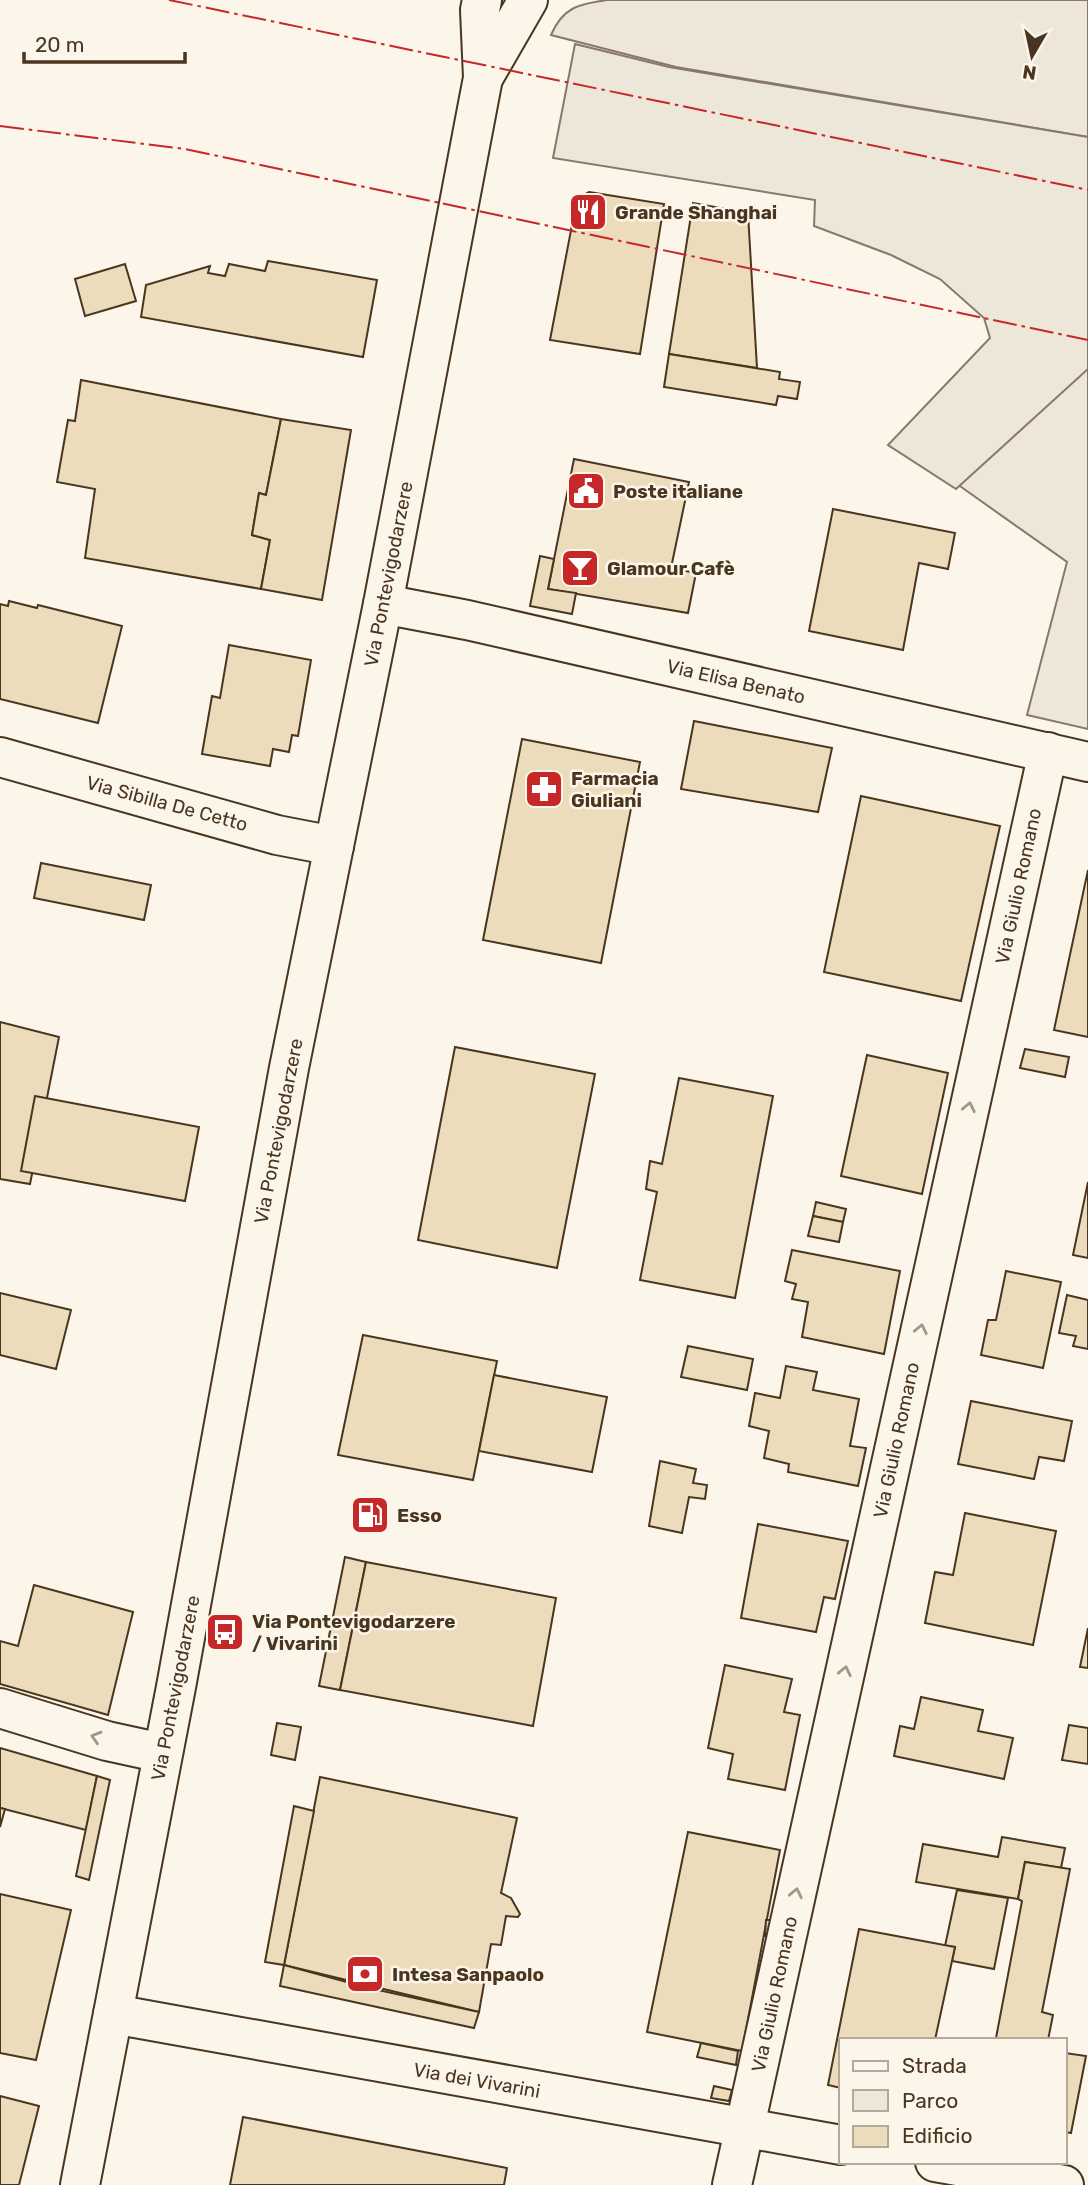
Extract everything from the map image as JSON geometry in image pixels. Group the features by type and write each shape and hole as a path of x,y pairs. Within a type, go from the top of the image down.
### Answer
{"street":[{"name":"Via Pontevigodarzere","path":"80,2185 289,1068 383,604 483,78 480,10 482,0"},
{"name":"Via Pontevigodarzere","path":"483,78 528,0"},
{"name":"Via Elisa Benato","path":"383,604 467,620 1088,762"},
{"name":"Via Giulio Romano","path":"732,2185 1048,752"},
{"name":"Via Sibilla De Cetto","path":"0,757 277,835 334,846"},
{"path":"0,1708 107,1741 162,1753"},
{"name":"Via dei Vivarini","path":"113,2014 839,2145"},
{"path":"946,2164 1064,2185"}],"green space":[{"path":"607,0 1088,0 1088,137 676,67 551,35 561,18 573,8"},
{"path":"1088,367 1088,729 1027,715 1067,562 957,484"}],"shaded area":[{"path":"575,44 669,67 1088,137 1088,369 956,489 888,445 990,338 984,318 940,279 891,255 814,226 815,200 553,158"}],"building":[{"path":"589,192 664,204 640,354 550,340 577,199"},
{"path":"693,203 748,213 757,368 669,354"},
{"path":"268,261 377,280 363,357 141,317 146,285 210,266 208,273 225,276 229,264 265,271"},
{"path":"125,264 136,301 85,316 75,279"},
{"path":"669,354 780,372 779,379 800,382 797,399 778,396 776,405 664,387"},
{"path":"81,380 281,419 266,495 259,493 252,535 270,540 261,589 85,558 95,489 57,482 68,420 75,421"},
{"path":"281,419 351,430 322,600 261,589 270,540 252,535 259,493 266,495"},
{"path":"574,459 689,482 671,568 696,573 688,613 548,589"},
{"path":"833,509 955,533 948,569 919,563 903,650 809,631"},
{"path":"540,556 554,559 548,589 576,593 572,614 530,606"},
{"path":"9,601 37,608 38,605 122,626 98,723 0,699 0,604 8,606"},
{"path":"229,645 311,660 298,736 292,735 289,752 273,749 270,766 202,754 212,696 220,698"},
{"path":"694,721 832,748 818,812 681,789"},
{"path":"522,739 640,762 601,963 483,940"},
{"path":"861,796 1000,826 961,1001 824,972"},
{"path":"41,863 151,885 144,920 34,898"},
{"path":"1088,870 1088,1037 1054,1030"},
{"path":"0,1022 59,1037 30,1184 0,1179"},
{"path":"455,1047 595,1074 557,1268 418,1240"},
{"path":"1025,1049 1069,1057 1065,1077 1020,1068"},
{"path":"867,1055 948,1073 922,1194 841,1176"},
{"path":"679,1078 773,1096 735,1298 640,1280 657,1192 646,1189 650,1161 662,1164"},
{"path":"35,1096 199,1127 185,1201 21,1171"},
{"path":"1088,1182 1088,1258 1073,1255"},
{"path":"816,1202 846,1209 843,1222 813,1216"},
{"path":"813,1216 843,1222 839,1242 808,1236"},
{"path":"792,1250 900,1271 884,1354 802,1337 808,1302 792,1299 796,1284 785,1281"},
{"path":"1006,1271 1061,1282 1043,1368 981,1355 988,1320 996,1320"},
{"path":"0,1293 71,1310 56,1369 0,1355"},
{"path":"1067,1295 1088,1300 1088,1349 1073,1346 1076,1336 1059,1333"},
{"path":"363,1335 497,1361 473,1480 338,1455"},
{"path":"688,1346 753,1359 747,1390 681,1377"},
{"path":"786,1366 817,1372 813,1390 859,1399 850,1446 866,1448 858,1486 788,1472 789,1464 764,1458 769,1431 749,1426 755,1393 780,1398"},
{"path":"494,1375 607,1397 592,1472 479,1451"},
{"path":"971,1401 1072,1421 1064,1461 1039,1457 1034,1479 958,1464"},
{"path":"660,1461 696,1469 693,1483 707,1485 705,1499 689,1497 682,1533 649,1526"},
{"path":"965,1513 1056,1531 1033,1645 925,1623 935,1572 953,1575"},
{"path":"758,1524 848,1541 835,1599 824,1597 816,1632 741,1618"},
{"path":"345,1557 366,1562 340,1690 319,1686"},
{"path":"366,1562 556,1598 533,1726 340,1690"},
{"path":"34,1585 133,1612 108,1715 0,1684 0,1641 18,1646"},
{"path":"1088,1628 1088,1668 1080,1667"},
{"path":"725,1665 792,1679 784,1712 800,1715 785,1790 728,1779 733,1754 708,1748"},
{"path":"921,1697 983,1710 978,1731 1013,1738 1004,1779 894,1756 900,1726 914,1729"},
{"path":"277,1723 301,1727 295,1760 271,1755"},
{"path":"1069,1725 1088,1728 1088,1764 1062,1760"},
{"path":"0,1748 97,1776 86,1830 0,1808"},
{"path":"97,1776 110,1780 89,1880 76,1876"},
{"path":"320,1777 517,1818 501,1893 511,1898 520,1914 518,1917 506,1916 501,1945 491,1944 479,2012 284,1965"},
{"path":"294,1806 314,1811 284,1965 265,1962"},
{"path":"0,1808 5,1809 0,1827"},
{"path":"688,1832 780,1850 742,2051 647,2032"},
{"path":"1002,1837 1065,1848 1061,1868 1025,1862 1018,1899 916,1882 923,1844 998,1857"},
{"path":"1025,1862 1070,1869 1042,2012 1053,2015 1048,2038 996,2038 1022,1901 1018,1899"},
{"path":"957,1890 1008,1898 994,1969 952,1961 955,1947 945,1946"},
{"path":"0,1894 71,1910 36,2060 0,2053"},
{"path":"766,1920 772,1920 770,1937 765,1936"},
{"path":"859,1929 955,1947 935,2038 839,2038 839,2088 828,2085"},
{"path":"284,1965 369,1988 479,2012 474,2028 280,1986"},
{"path":"701,2043 738,2051 736,2065 697,2057"},
{"path":"1067,2053 1086,2056 1071,2133 1067,2132"},
{"path":"714,2086 732,2090 729,2101 711,2098"},
{"path":"0,2096 39,2106 19,2185 0,2185"},
{"path":"243,2117 507,2168 504,2185 230,2185"}],"power":[{"path":"169,0 1088,190"},
{"path":"0,126 185,149 1088,340"}],"place":[{"name":"Grande Shanghai","path":"588,212"},
{"name":"Poste italiane","path":"586,491"},
{"name":"Glamour Cafè","path":"580,568"},
{"name":"Farmacia Giuliani","path":"544,789"},
{"name":"Esso","path":"370,1515"},
{"name":"Via Pontevigodarzere / Vivarini","path":"225,1632"},
{"name":"Intesa Sanpaolo","path":"365,1974"}]}
